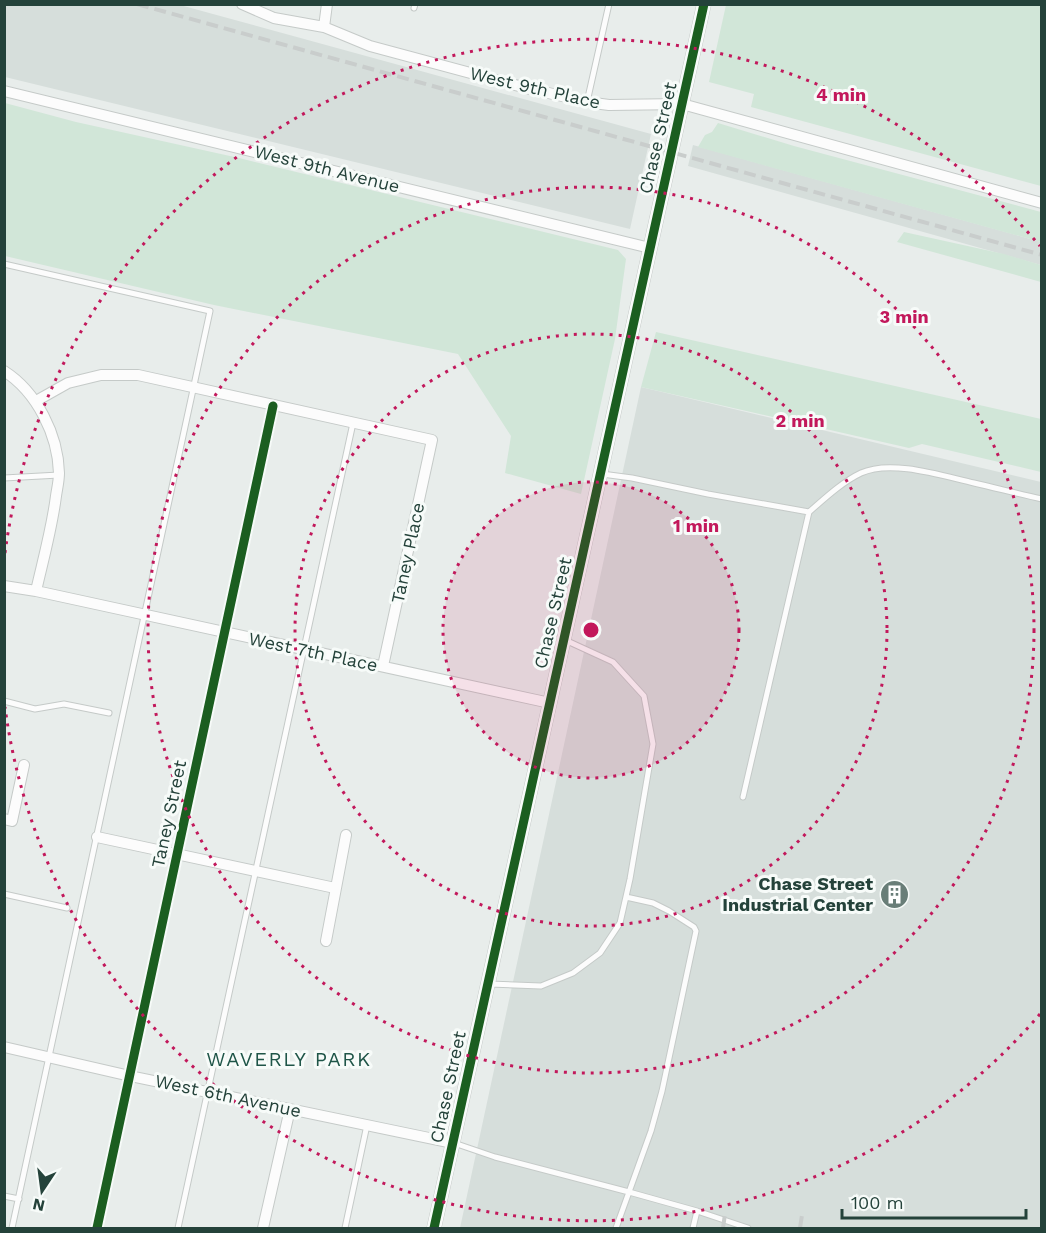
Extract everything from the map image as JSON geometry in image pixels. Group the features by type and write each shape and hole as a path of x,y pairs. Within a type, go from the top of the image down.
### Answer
{"street":[{"name":"West 9th Place","path":"242,4 274,18 324,27 370,46 531,89 609,105 682,104 1041,203"},
{"path":"324,27 327,4"},
{"name":"Chase Street","path":"434,1228 704,4"},
{"name":"West 9th Avenue","path":"4,91 650,248"},
{"path":"4,371 13,376 36,401 57,452 59,475 55,508 36,591"},
{"path":"36,401 68,383 101,375 138,375 353,423"},
{"name":"Taney Street","path":"98,1228 273,406"},
{"name":"Taney Place","path":"353,423 432,440 383,666"},
{"name":"West 7th Place","path":"4,586 36,591 550,703"},
{"path":"4,819 12,821 24,765"},
{"path":"326,941 346,835"},
{"path":"97,837 335,888"},
{"name":"West 6th Avenue","path":"4,1047 130,1076 453,1143"},
{"path":"264,1228 290,1109"}],"lane":[{"path":"587,102 609,4"},
{"path":"4,264 210,311 12,1228"},
{"path":"178,1228 353,423"},
{"path":"743,797 809,512 860,473 878,468 933,473 1041,499"},
{"path":"601,474 809,512"},
{"path":"4,478 59,475"},
{"path":"488,984 541,986 573,973 600,953 620,923 626,897 653,744 645,696 613,662 564,639"},
{"path":"4,701 35,709 64,704 109,713"},
{"path":"4,894 67,908"},
{"path":"616,1228 651,1131 696,931 694,927 653,903 626,897"},
{"path":"345,1228 368,1125"},
{"path":"453,1143 495,1157 697,1211 748,1228"},
{"path":"4,1196 19,1199"},
{"path":"693,1228 697,1211"}],"shaded area":[{"path":"5,4 180,5 651,134 630,229 5,77"},
{"path":"693,145 1041,242 1041,265 688,166"},
{"path":"641,387 1041,482 1041,1228 460,1228"}],"green space":[{"path":"726,5 1041,5 1041,186 751,107 754,94 709,82"},
{"path":"5,103 76,122 239,158 618,250 626,259 615,339 581,494 505,473 511,436 458,354 214,305 5,256"},
{"path":"718,123 794,146 1041,212 1041,242 698,147 705,135 712,132"},
{"path":"904,232 1004,254 1041,265 1041,282 897,242"},
{"path":"656,332 1041,419 1041,472 922,444 909,448 641,387"}],"railway":[{"path":"137,4 1042,255"},
{"path":"723,1228 725,1214"},
{"path":"800,1228 802,1215"}],"cycle path":[{"path":"434,1228 704,4"},
{"path":"97,1228 273,406"}],"place":[{"name":"Chase Street Industrial Center","path":"894,894"}],"district":[{"name":"WAVERLY PARK","path":"289,1059"}]}
